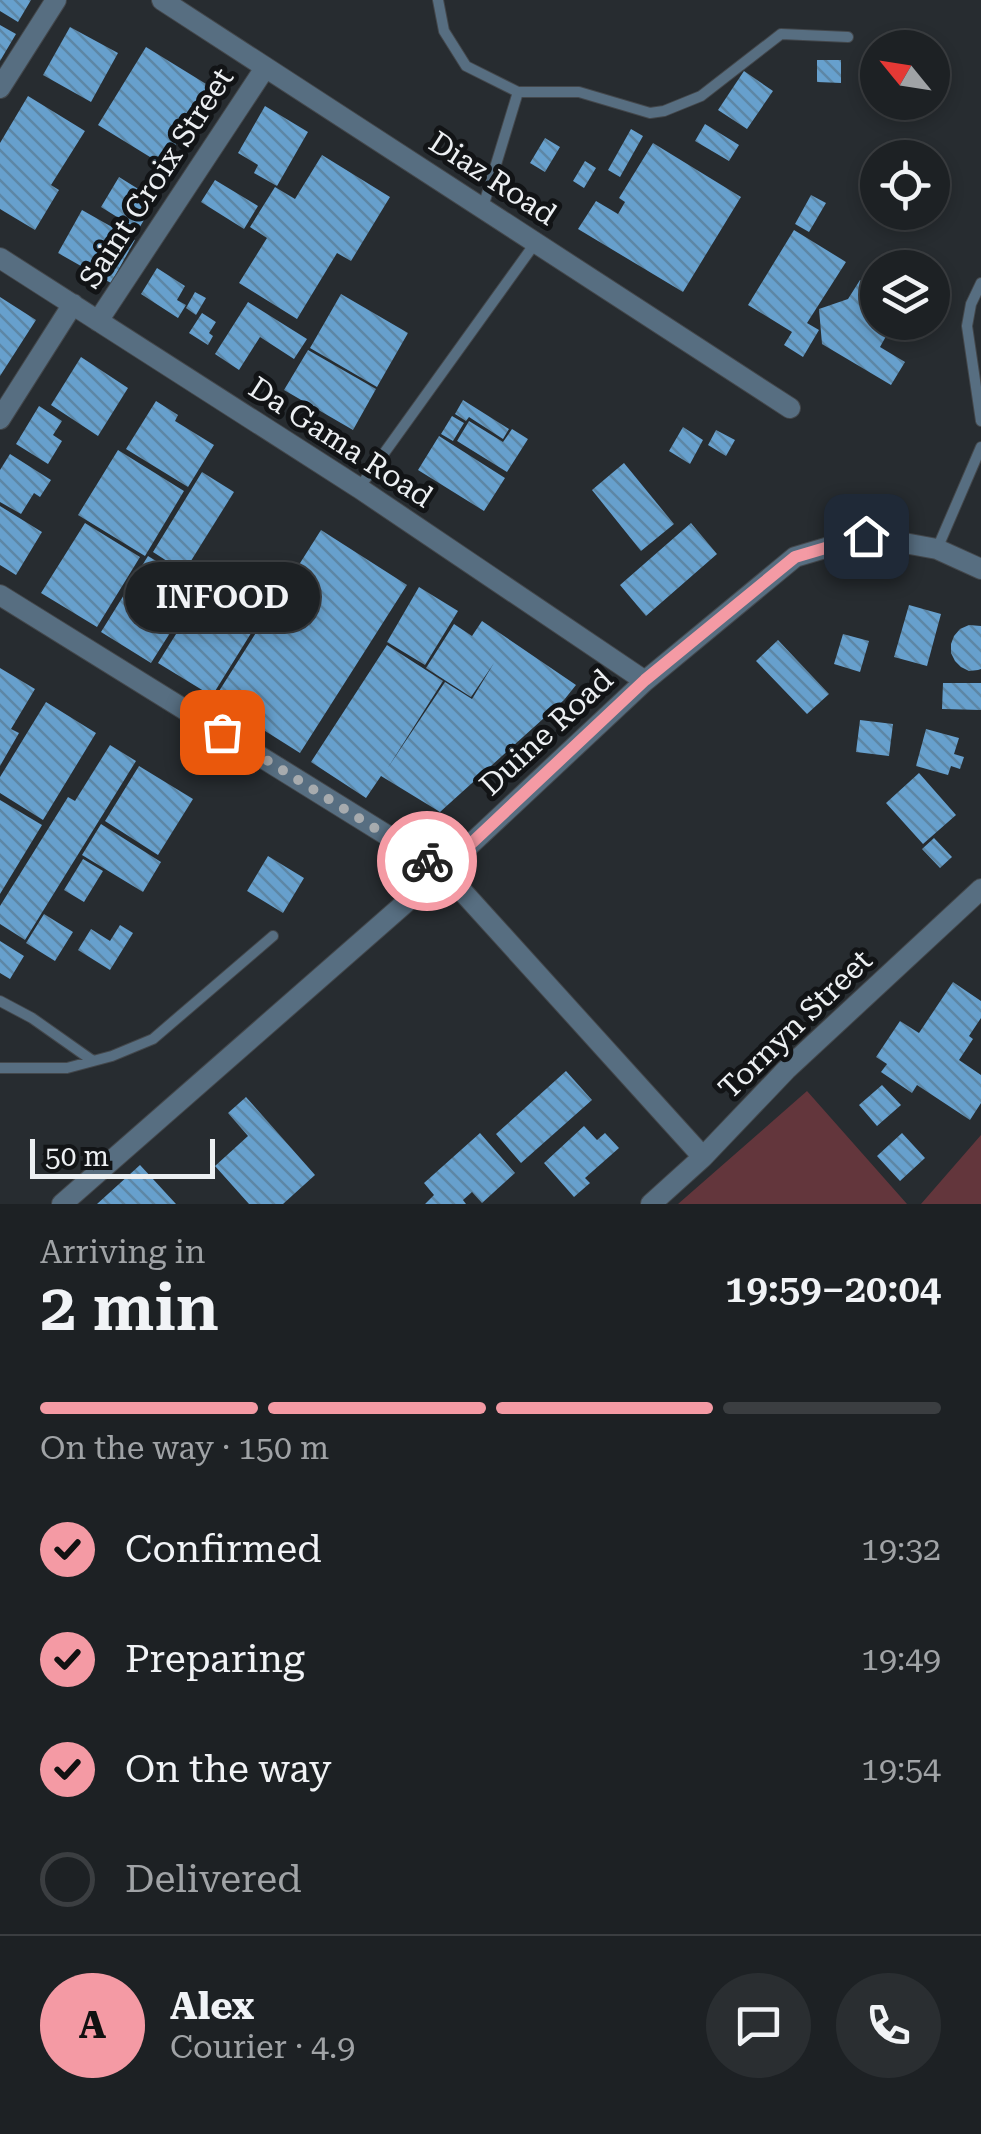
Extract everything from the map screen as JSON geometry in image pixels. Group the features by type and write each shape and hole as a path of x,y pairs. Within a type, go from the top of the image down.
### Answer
{"street":[{"path":"0,88 56,0"},
{"name":"Diaz Road","path":"162,0 790,408"},
{"name":"Saint Croix Street","path":"98,321 264,68"},
{"name":"Da Gama Road","path":"0,258 359,488 645,680"},
{"name":"Saint Croix Street","path":"0,419 73,304"},
{"name":"Duine Road","path":"62,1204 443,870 645,680 795,557 866,536 937,549 981,569"},
{"path":"0,595 443,870 703,1156"},
{"name":"Tornyn Street","path":"651,1204 786,1070 981,888"}],"lane":[{"path":"438,0 444,31 466,66 518,92 580,92 650,113 701,96 781,34 848,37"},
{"path":"484,207 518,92"},
{"path":"359,488 536,241"},
{"path":"981,284 971,304 967,326 981,422"},
{"path":"937,549 981,448"},
{"path":"0,1068 67,1068 112,1056 153,1039 272,936"},
{"path":"2,1007 32,1018 93,1061"}],"shaded area":[{"path":"807,1091 907,1204 678,1204"},
{"path":"981,1135 981,1204 921,1204"}],"building":[{"path":"0,0 31,0 18,22 0,11"},
{"path":"0,25 16,34 0,61"},
{"path":"70,27 118,53 91,102 43,75"},
{"path":"146,47 211,87 163,165 98,125"},
{"path":"817,60 841,60 841,83 817,82"},
{"path":"744,71 773,91 747,129 718,110"},
{"path":"28,96 85,131 51,185 59,190 35,230 0,209 0,143"},
{"path":"265,106 308,132 277,186 254,173 258,165 238,153"},
{"path":"705,124 739,145 729,161 695,141"},
{"path":"631,129 643,136 620,177 608,170"},
{"path":"545,138 560,147 545,172 530,163"},
{"path":"653,143 741,197 683,292 578,229 596,201 618,214 625,202 619,198"},
{"path":"322,155 390,197 351,261 337,253 297,319 239,283 267,238 250,227 275,187 295,199"},
{"path":"585,161 596,168 584,188 573,181"},
{"path":"119,177 156,200 138,230 101,207"},
{"path":"215,180 258,206 244,229 201,202"},
{"path":"811,195 826,203 809,232 795,224"},
{"path":"82,210 135,240 111,283 58,253"},
{"path":"794,230 846,262 807,323 819,330 803,357 784,345 792,332 748,305"},
{"path":"157,268 185,286 177,300 186,305 178,318 141,294"},
{"path":"860,280 860,340 884,340 880,347 905,362 891,385 822,344 819,309 848,299"},
{"path":"195,292 206,298 196,315 186,308"},
{"path":"341,294 408,333 377,387 310,348"},
{"path":"0,297 36,320 0,376"},
{"path":"248,302 307,339 294,359 260,337 239,370 215,354"},
{"path":"202,313 216,322 208,345 189,333"},
{"path":"308,350 376,389 353,430 284,390"},
{"path":"81,357 128,388 98,436 51,405"},
{"path":"261,376 267,380 260,391 254,387"},
{"path":"463,400 509,429 503,439 469,417 466,421 455,414"},
{"path":"156,401 178,415 175,421 214,445 188,487 126,449"},
{"path":"39,406 62,421 53,435 62,441 48,464 16,444"},
{"path":"452,416 464,423 453,441 441,434"},
{"path":"469,421 503,442 512,429 528,439 507,472 457,441"},
{"path":"683,427 703,440 690,464 669,451"},
{"path":"716,430 735,440 726,456 708,445"},
{"path":"439,436 505,478 484,511 418,470"},
{"path":"118,450 184,491 145,556 78,515"},
{"path":"10,454 51,480 40,497 34,493 21,514 0,502 0,470"},
{"path":"624,463 674,524 641,551 592,490"},
{"path":"202,472 234,492 184,572 153,552"},
{"path":"0,506 42,532 16,575 0,565"},
{"path":"85,523 140,557 97,627 41,593"},
{"path":"691,523 717,554 646,616 620,585"},
{"path":"321,530 407,585 300,753 214,699"},
{"path":"148,556 199,587 151,663 101,632"},
{"path":"209,581 263,614 212,696 158,663"},
{"path":"419,587 458,611 425,665 387,642"},
{"path":"909,605 941,614 927,666 894,657"},
{"path":"482,621 576,685 440,812 381,776 366,798 311,762 387,645 443,681 387,769 445,682 472,699 494,663 471,697 426,668 454,624 472,636"},
{"path":"981,626 981,669 969,671 955,661 951,644 960,629"},
{"path":"843,634 869,641 860,672 834,664"},
{"path":"778,640 829,694 807,714 756,661"},
{"path":"0,668 35,689 11,729 19,733 0,766"},
{"path":"943,683 981,683 981,710 942,709"},
{"path":"46,702 96,733 43,820 0,793 0,777"},
{"path":"860,720 893,724 889,756 856,752"},
{"path":"926,729 959,738 954,754 964,757 960,769 951,766 948,775 916,766"},
{"path":"110,745 136,761 25,940 0,924 0,906 68,797 75,801"},
{"path":"139,766 193,799 158,855 105,821"},
{"path":"919,773 956,815 923,844 886,803"},
{"path":"0,800 42,825 0,894"},
{"path":"101,824 161,862 143,892 82,855"},
{"path":"934,838 952,857 940,868 922,849"},
{"path":"268,856 304,878 283,913 247,891"},
{"path":"83,859 103,871 84,902 64,890"},
{"path":"44,914 73,932 55,961 26,943"},
{"path":"120,925 133,933 110,970 78,950 91,929 110,941"},
{"path":"0,941 24,956 10,979 0,973"},
{"path":"953,982 981,1001 981,1018 959,1060 981,1075 981,1103 970,1120 917,1085 912,1093 881,1072 887,1064 876,1057 900,1021 919,1033"},
{"path":"566,1071 592,1100 521,1163 496,1134"},
{"path":"882,1085 901,1105 877,1126 859,1105"},
{"path":"246,1097 315,1175 283,1204 249,1204 215,1166 248,1136 228,1113"},
{"path":"584,1126 597,1140 605,1133 619,1148 585,1178 590,1183 574,1197 544,1163"},
{"path":"480,1133 515,1173 482,1203 472,1192 463,1200 466,1204 425,1204 434,1195 424,1183"},
{"path":"902,1133 925,1158 900,1181 877,1156"},
{"path":"140,1165 176,1204 97,1204"}],"way so far":[{"path":"222,732 427,861"}],"place":[{"name":"INFOOD","path":"222,732"}],"route":[{"path":"427,861 443,870 645,680 795,557 866,536"}]}
